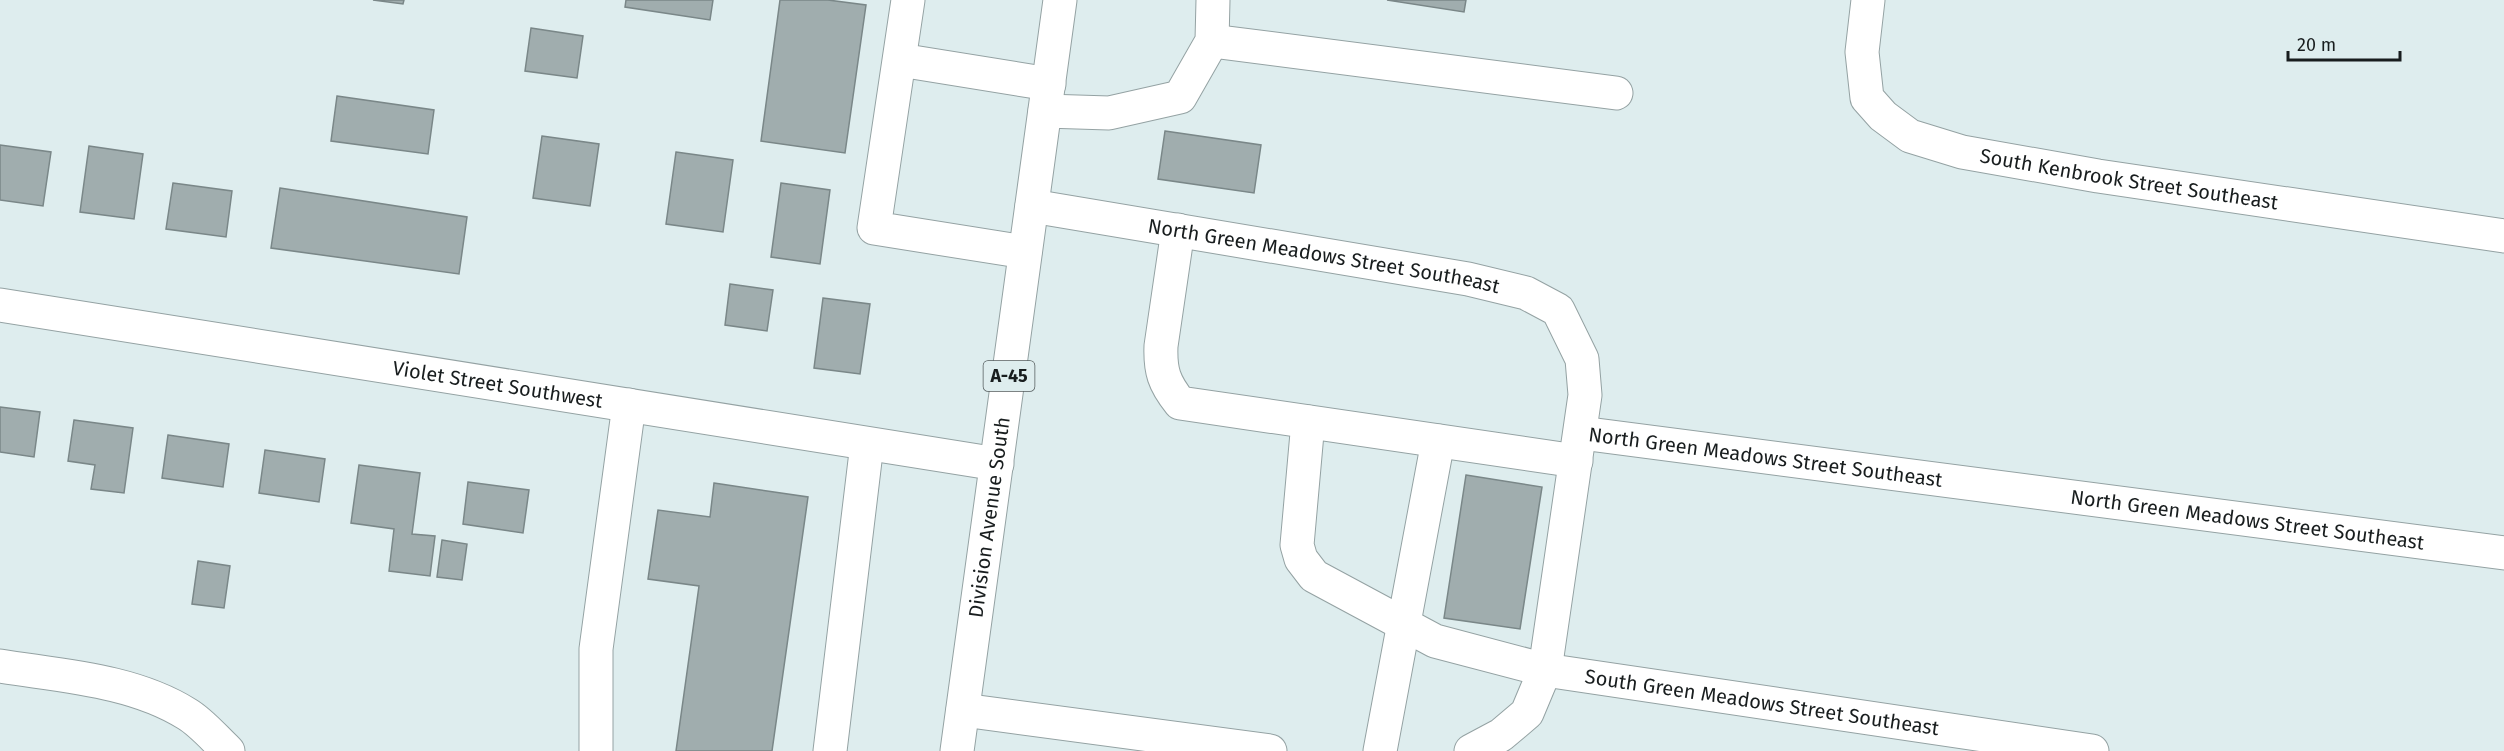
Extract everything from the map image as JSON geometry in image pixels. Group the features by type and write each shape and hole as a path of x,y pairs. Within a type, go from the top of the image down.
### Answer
{"street":[{"path":"908,0 874,228 1026,252"},
{"name":"Division Avenue South","path":"957,751 1060,0"},
{"path":"900,60 1109,113 1180,97 1212,41 1213,0"},
{"name":"South Kenbrook Street Southeast","path":"1868,0 1862,52 1867,98 1883,116 1910,136 1962,152 2098,176 2504,236"},
{"path":"1212,41 1616,93"},
{"name":"North Green Meadows Street Southeast","path":"1032,206 1467,279 1526,293 1558,310 1582,359 1585,395 1579,447 2504,553"},
{"path":"1178,230 1161,346 1161,365 1167,387 1180,403 1438,441 1579,447 1545,670 1527,713 1501,735 1471,751"},
{"name":"Violet Street Southwest","path":"0,305 997,464"},
{"path":"596,751 596,649 629,405"},
{"name":"South Green Meadows Street Southeast","path":"1308,422 1297,545 1301,559 1314,576 1435,641 1545,670 2092,751"},
{"path":"1380,751 1438,441"},
{"path":"830,751 867,444"},
{"path":"0,666 92,681 147,694 188,714 228,751"},
{"path":"963,710 1270,751"}],"building":[{"path":"373,0 404,0 403,4"},
{"path":"626,0 713,0 710,20 625,7"},
{"path":"780,0 828,0 866,5 845,153 761,141"},
{"path":"1387,0 1466,0 1464,12"},
{"path":"531,28 583,36 577,78 525,71"},
{"path":"337,96 434,110 428,154 331,141"},
{"path":"1165,131 1261,145 1254,193 1158,179"},
{"path":"542,136 599,144 590,206 533,198"},
{"path":"0,145 51,152 43,206 0,200"},
{"path":"89,146 143,154 134,219 80,212"},
{"path":"676,152 733,160 723,232 666,224"},
{"path":"173,183 232,191 226,237 166,229"},
{"path":"781,183 830,190 820,264 771,257"},
{"path":"280,188 467,217 459,274 271,248"},
{"path":"730,284 773,290 767,331 725,325"},
{"path":"823,298 870,304 860,374 814,368"},
{"path":"0,407 40,412 34,457 0,452"},
{"path":"74,420 133,428 124,493 91,489 95,465 68,461"},
{"path":"168,435 229,444 223,487 162,478"},
{"path":"265,450 325,459 319,502 259,493"},
{"path":"359,465 420,473 412,534 435,536 430,576 389,571 394,529 351,523"},
{"path":"1466,475 1542,487 1520,629 1444,618"},
{"path":"468,482 529,490 523,533 463,524"},
{"path":"714,483 808,497 772,751 676,751 699,586 648,579 658,510 710,517"},
{"path":"442,540 467,544 462,580 437,577"},
{"path":"198,561 230,566 224,608 192,604"}]}
